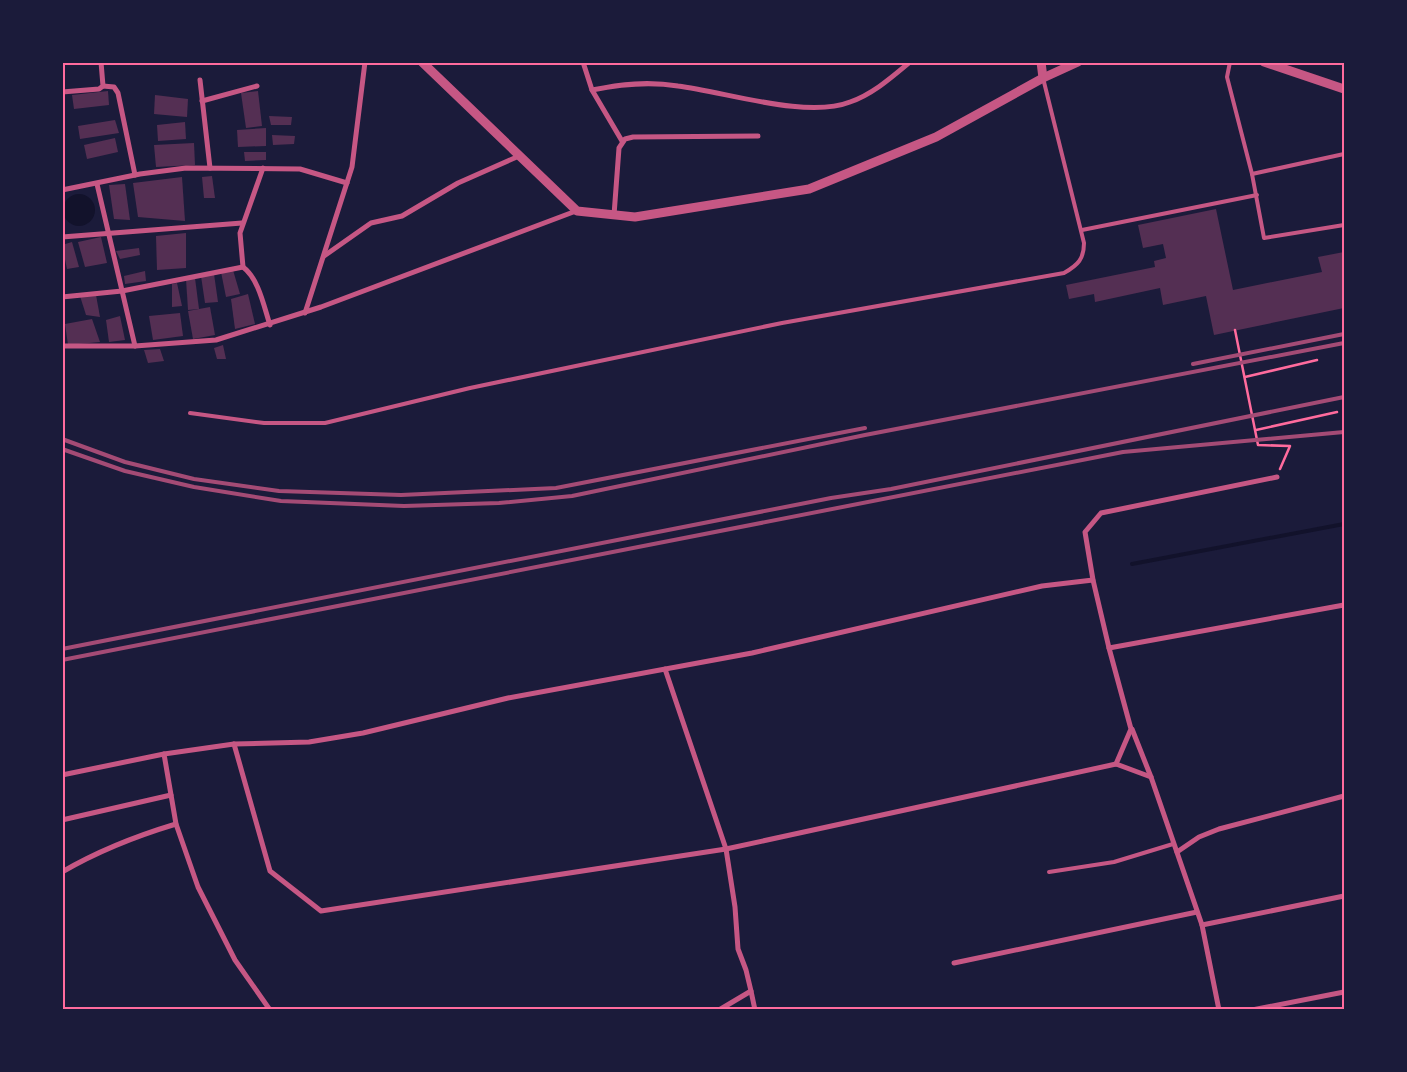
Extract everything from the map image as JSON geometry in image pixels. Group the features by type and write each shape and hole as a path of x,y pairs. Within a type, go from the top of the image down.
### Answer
{"street":[{"path":"101,62 103,86"},
{"path":"305,313 352,167 365,62"},
{"path":"422,62 577,210"},
{"path":"583,62 592,90 622,141"},
{"path":"592,90 618,84 650,83 806,108 830,108 864,96 910,62"},
{"path":"1041,62 1043,78"},
{"path":"62,346 135,346 216,340 305,313 577,210 635,216 809,189 936,137 1043,78 1078,62"},
{"path":"1264,62 1344,89"},
{"path":"200,80 210,168"},
{"path":"62,92 94,91 103,86 114,87 118,93 135,175"},
{"path":"202,102 257,86"},
{"path":"614,215 619,148 622,141 633,137 758,136"},
{"path":"324,256 371,223 402,216 458,183 519,156"},
{"path":"62,190 135,175 186,168 300,169 347,183"},
{"path":"243,267 240,233 242,223 263,168"},
{"path":"97,184 135,346"},
{"path":"62,237 242,223"},
{"path":"62,296 122,291 243,267 250,272 270,325"},
{"path":"1219,1009 1202,925 1177,852 1172,844 1151,777 1132,729 1109,648 1093,580 1085,532 1101,513 1277,477"},
{"path":"62,775 164,754 234,744 309,742 363,733 508,698 752,653 1042,586 1093,580"},
{"path":"1109,648 1344,605"},
{"path":"665,669 726,849 735,907 738,949 756,1010"},
{"path":"1116,764 1132,729"},
{"path":"234,744 270,872 321,911 726,849 1116,764 1151,777"},
{"path":"164,754 176,824 198,887 236,960 270,1010"},
{"path":"62,820 171,795"},
{"path":"1177,852 1199,837 1219,829 1344,796"},
{"path":"62,872 86,858 122,842 176,824"},
{"path":"1202,925 1344,896"},
{"path":"954,963 1197,912"},
{"path":"719,1010 751,991"},
{"path":"1252,1010 1344,992"}],"lane":[{"path":"1230,62 1227,77 1252,174 1264,238 1344,225"},
{"path":"190,413 264,423 325,424 470,388 782,323 1064,274 1078,265 1084,255 1082,230 1043,78"},
{"path":"1252,174 1344,154"},
{"path":"1082,230 1256,195"},
{"path":"1049,872 1114,862 1172,844"}],"path":[{"path":"1235,330 1258,445 1290,446 1277,477"},
{"path":"1245,377 1316,360"},
{"path":"1256,430 1337,412"}],"shaded area":[{"path":"79,194 85,195 90,199 94,204 94,216 90,221 85,225 79,226 73,225 68,221 64,216 63,210 64,204 68,199 73,195"}],"building":[{"path":"108,91 109,105 74,109 72,95"},
{"path":"258,91 262,126 246,128 241,93"},
{"path":"155,95 188,99 187,117 154,114"},
{"path":"269,116 292,117 291,125 271,125"},
{"path":"115,120 119,133 80,139 78,126"},
{"path":"185,122 186,139 158,141 157,125"},
{"path":"266,128 266,146 238,147 237,130"},
{"path":"272,135 295,136 294,144 273,145"},
{"path":"115,138 118,152 87,159 84,145"},
{"path":"194,143 195,165 156,167 154,145"},
{"path":"244,152 266,152 266,160 245,161"},
{"path":"212,176 215,198 204,198 202,177"},
{"path":"182,177 185,221 138,217 133,183"},
{"path":"125,184 130,220 114,219 109,185"},
{"path":"1216,209 1233,290 1322,272 1318,257 1344,252 1344,308 1214,335 1206,296 1163,305 1160,288 1095,302 1094,294 1069,299 1066,285 1155,267 1154,261 1166,258 1163,244 1143,248 1138,225"},
{"path":"186,233 186,268 157,270 156,236"},
{"path":"101,237 107,263 85,267 78,242"},
{"path":"72,242 79,267 67,269 62,245"},
{"path":"139,248 140,255 120,259 116,251"},
{"path":"233,270 240,294 226,297 221,272"},
{"path":"145,271 146,281 125,284 124,276"},
{"path":"214,274 218,302 205,303 201,276"},
{"path":"195,278 199,309 188,310 186,279"},
{"path":"177,283 182,306 172,307 172,284"},
{"path":"248,294 255,324 235,329 231,299"},
{"path":"96,295 100,317 86,315 80,296"},
{"path":"210,307 215,335 193,339 188,311"},
{"path":"180,313 183,336 153,340 149,316"},
{"path":"120,316 125,340 109,342 106,320"},
{"path":"92,319 100,342 68,345 65,324"},
{"path":"223,345 226,359 217,359 214,348"},
{"path":"160,349 164,361 148,363 144,350"}],"waterway":[{"path":"1132,564 1344,524"}],"railway":[{"path":"1193,364 1344,334"},
{"path":"62,449 125,471 194,487 281,501 404,506 499,503 572,496 865,435 1344,343"},
{"path":"62,649 831,498 891,489 1344,397"},
{"path":"62,439 125,462 194,479 279,491 401,495 556,488 865,428"},
{"path":"62,660 1123,452 1344,432"}]}
